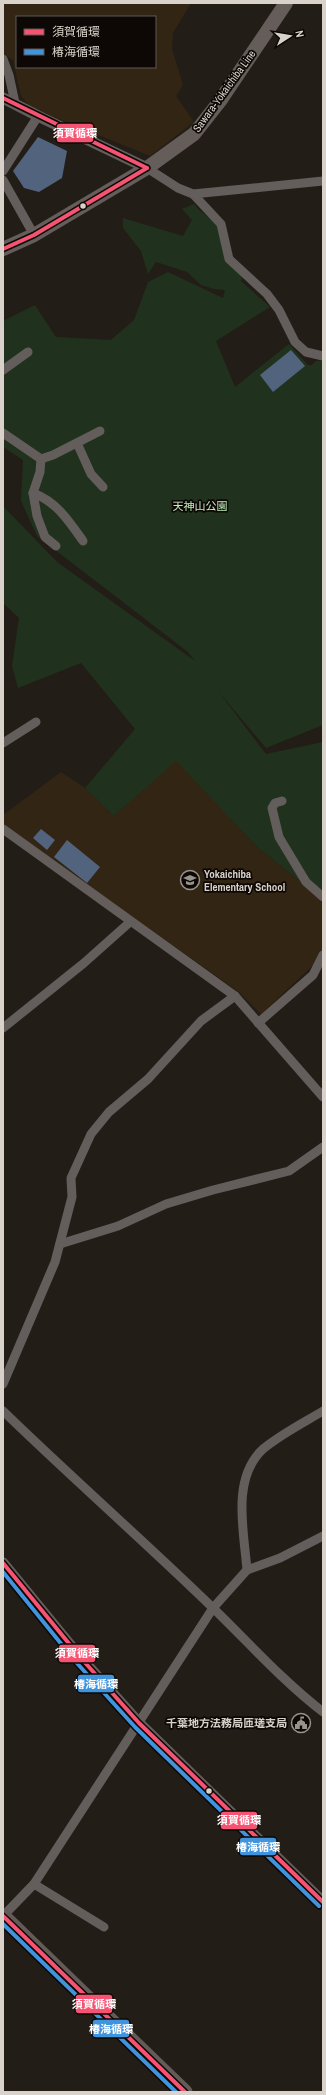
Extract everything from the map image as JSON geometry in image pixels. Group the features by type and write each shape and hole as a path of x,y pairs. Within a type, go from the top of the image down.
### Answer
{"highway":[{"path":"3,1916 185,2092"}],"main road":[{"name":"Sawara-Yokaichiba Line","path":"3,249 34,235 147,168 194,134 220,101 286,3"}],"street":[{"path":"3,59 9,75 15,103"},
{"path":"3,98 147,168 178,188 193,194 221,224 229,258 267,294 279,310 295,342 306,352 323,356"},
{"path":"3,171 38,116"},
{"path":"3,180 34,235"},
{"path":"193,194 323,181"},
{"path":"3,370 28,352"},
{"path":"41,459 53,455 100,431"},
{"path":"3,433 41,459"},
{"path":"77,443 91,474 104,487"},
{"path":"41,459 40,472 33,493 37,516 45,537 56,546"},
{"path":"33,493 44,498 61,510 84,541"},
{"path":"3,743 36,722"},
{"path":"282,801 275,803 272,808 279,837 306,882 323,896"},
{"path":"3,829 130,922 235,996 323,1097"},
{"path":"3,1028 84,963 130,922"},
{"path":"258,1023 312,975 323,955"},
{"path":"3,1384 55,1262 72,1197 71,1178 91,1134 109,1112 148,1079 201,1021 235,996"},
{"path":"60,1244 118,1226 166,1204 213,1190 289,1171 323,1147"},
{"path":"3,1411 66,1472 213,1608 280,1674 323,1712"},
{"path":"247,1570 242,1494 251,1464 272,1442 323,1411"},
{"path":"3,1916 34,1884 213,1608 247,1570 280,1558 323,1536"},
{"path":"3,1563 80,1657 139,1723 323,1902"},
{"path":"34,1884 104,1927"}],"shaded area":[{"path":"3,3 191,3 173,33 172,49 183,85 176,96 194,122 150,156 30,107 21,96 13,60 3,54"},
{"name":"Yokaichiba Elementary School","path":"176,760 257,847 323,899 323,956 261,1014 239,992 3,824 3,815 61,772 85,788 114,816"}],"green space":[{"name":"天神山公園","path":"194,204 218,225 242,279 241,281 270,307 216,341 235,387 289,344 308,365 312,365 316,361 323,361 323,725 266,748 218,691 266,754 323,742 323,899 257,847 176,761 114,816 85,788 135,729 81,663 18,688 12,666 19,618 3,603 3,506 57,562 195,661 188,652 37,536 21,501 23,460 3,447 3,321 35,305 56,337 111,340 134,320 148,282 168,272 223,298 225,290 214,289 201,285 187,272 156,262 148,274 141,251 123,228 123,218 183,236 192,220 182,209"}],"water":[{"path":"38,137 67,151 62,178 39,192 24,188 13,171"},
{"path":"291,350 305,366 273,392 260,375"},
{"path":"41,829 55,840 47,850 33,838"},
{"path":"67,840 100,867 87,883 54,857"}],"transit line":[{"name":"須賀循環","path":"3,98 147,168"},
{"name":"須賀循環","path":"3,249 34,235 147,168"},
{"name":"須賀循環","path":"3,1563 80,1657 139,1723 323,1902"},
{"name":"椿海循環","path":"3,1572 75,1661 135,1727 319,1906"},
{"name":"須賀循環","path":"3,1916 185,2092"},
{"name":"椿海循環","path":"3,1924 176,2092"}],"place":[{"name":"Yokaichiba Elementary School","path":"190,880"},
{"name":"千葉地方法務局匝瑳支局","path":"301,1723"}]}
